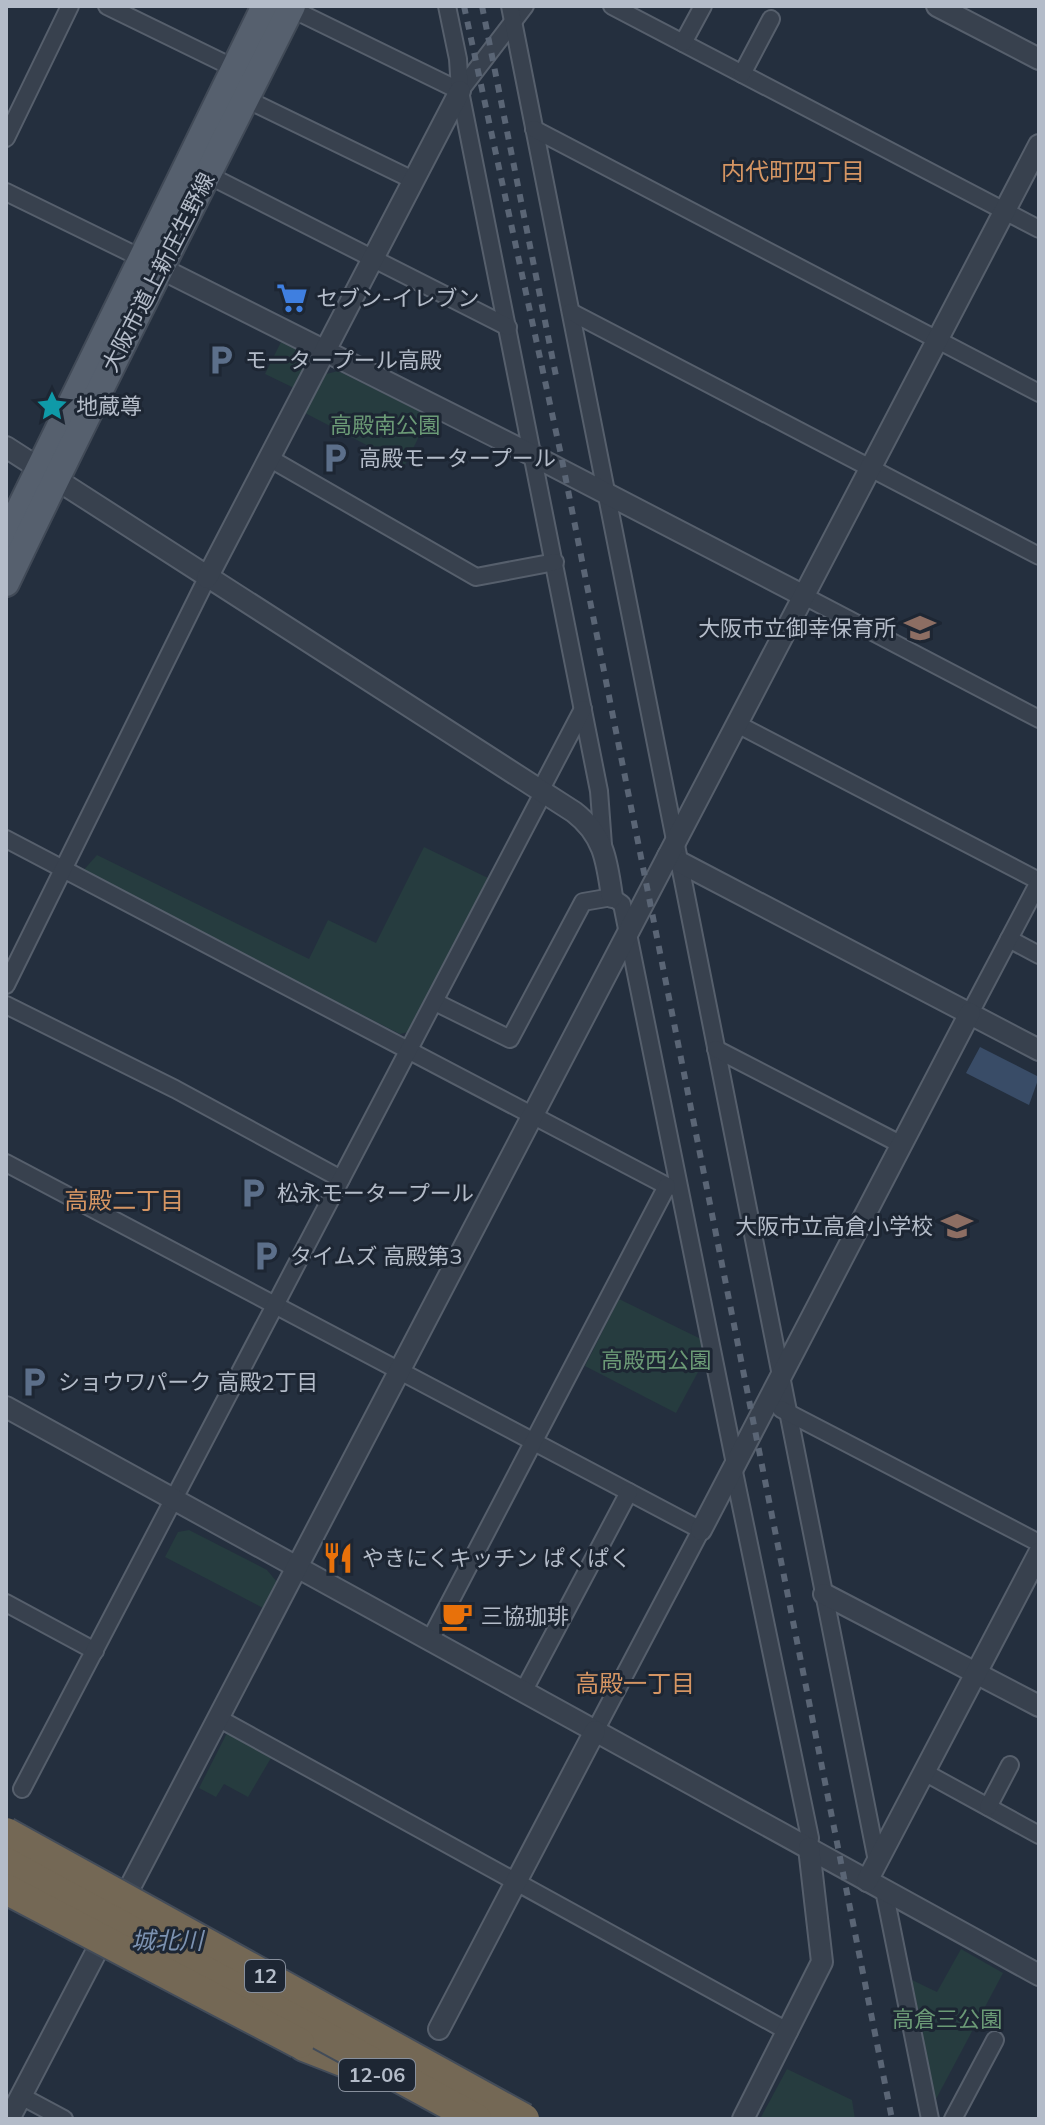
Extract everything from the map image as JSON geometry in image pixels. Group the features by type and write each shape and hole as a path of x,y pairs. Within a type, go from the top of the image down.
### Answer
{"highway":[{"name":"12","path":"6,1833 524,2119"},
{"name":"12","path":"6,1863 463,2112"},
{"name":"12-06","path":"6,1889 253,2021 463,2112"}],"main road":[{"name":"大阪市道上新庄生野線","path":"6,583 47,473 151,263 234,68 283,7"},
{"name":"大阪市道上新庄生野線","path":"151,263 208,175 246,99 283,7"},
{"name":"大阪市道上新庄生野線","path":"6,537 47,473"}],"street":[{"path":"6,138 70,6"},
{"path":"107,6 234,68"},
{"path":"447,6 458,59 460,91 599,791 603,845 612,897"},
{"path":"6,985 207,578 460,91 511,14 525,6"},
{"path":"612,6 1039,229"},
{"path":"683,43 703,6"},
{"path":"937,6 1039,59"},
{"path":"283,7 460,91"},
{"path":"511,14 607,493 674,853 716,1049 877,1861 875,1885 929,2114 946,2119"},
{"path":"742,74 771,19"},
{"path":"246,99 413,180"},
{"path":"534,129 1039,393"},
{"path":"9,2119 531,1117 674,853 737,724 1039,145"},
{"path":"208,175 508,327"},
{"path":"6,192 607,493 1039,719"},
{"path":"571,312 1039,556"},
{"path":"6,447 542,792 584,820 603,845"},
{"path":"269,458 476,577 555,562"},
{"path":"22,1789 435,1002 583,709"},
{"path":"439,2029 1039,882 737,724"},
{"path":"6,839 531,1117 673,1186"},
{"path":"674,853 1039,1050"},
{"path":"435,1002 510,1039 583,902 612,897 622,904 673,1186 810,1838 822,1962 743,2119"},
{"path":"1009,939 1039,955"},
{"path":"6,1005 175,1089 341,1179"},
{"path":"716,1049 902,1145"},
{"path":"6,1163 398,1373 701,1530"},
{"path":"430,1640 673,1186"},
{"path":"768,1401 1039,1543"},
{"path":"6,1407 1039,1975"},
{"path":"523,1692 629,1492"},
{"path":"877,1861 1039,1553"},
{"path":"824,1594 1039,1706"},
{"path":"6,1603 95,1651"},
{"path":"218,1718 789,2032"},
{"path":"988,1807 1010,1765"},
{"path":"924,1772 1039,1835"},
{"path":"953,2119 995,2040"},
{"path":"21,2096 64,2119"}],"green space":[{"path":"281,342 305,353 308,361 294,388 265,374"},
{"name":"高殿南公園","path":"338,371 429,416 405,465 305,413 326,374"},
{"path":"424,847 488,878 413,1031 400,1034 81,873 97,855 309,959 328,920 376,943"},
{"name":"高殿西公園","path":"619,1299 701,1339 705,1359 676,1413 585,1366"},
{"path":"189,1530 267,1570 277,1582 263,1608 165,1557 178,1532"},
{"path":"227,1733 271,1758 248,1797 224,1784 216,1797 199,1788"},
{"name":"高倉三公園","path":"961,1949 1003,1973 935,2101 912,1980 937,1992"},
{"path":"787,2069 852,2100 855,2119 760,2119"}],"water":[{"path":"980,1047 1039,1077 1029,1105 966,1073"}],"railway":[{"path":"464,6 561,455 892,2119"},
{"path":"482,6 557,381"}],"place":[{"name":"セブン-イレブン","path":"292,298"},
{"name":"モータープール高殿","path":"221,360"},
{"name":"地蔵尊","path":"52,406"},
{"name":"高殿モータープール","path":"335,458"},
{"name":"大阪市立御幸保育所","path":"920,628"},
{"name":"松永モータープール","path":"253,1193"},
{"name":"大阪市立高倉小学校","path":"957,1226"},
{"name":"タイムズ 高殿第3","path":"266,1256"},
{"name":"ショウワパーク 高殿2丁目","path":"34,1382"},
{"name":"やきにくキッチン ぱくぱく","path":"338,1558"},
{"name":"三協珈琲","path":"457,1616"}],"district":[{"name":"内代町四丁目","path":"793,172"},
{"name":"高殿二丁目","path":"124,1201"},
{"name":"高殿一丁目","path":"635,1684"}],"water label":[{"name":"城北川","path":"167,1941"}]}
